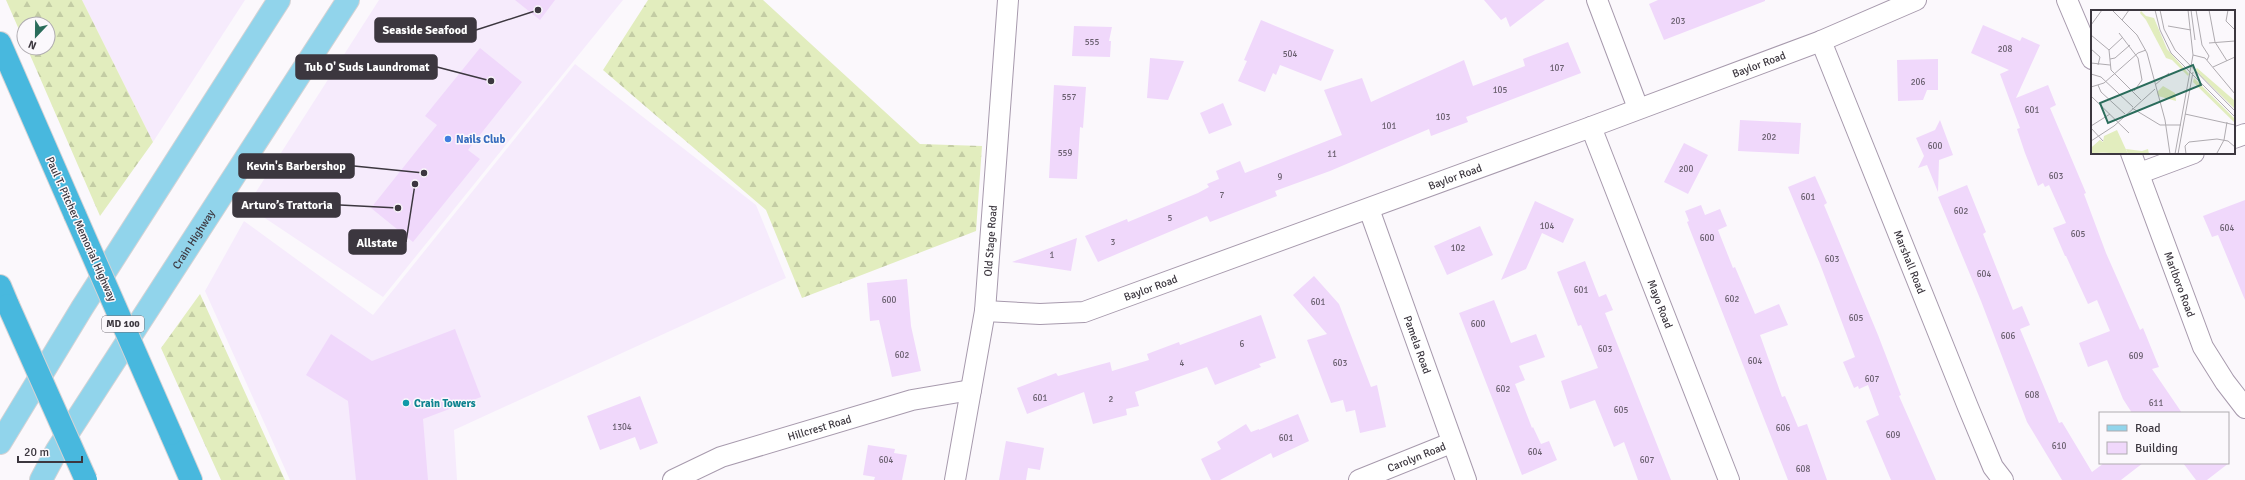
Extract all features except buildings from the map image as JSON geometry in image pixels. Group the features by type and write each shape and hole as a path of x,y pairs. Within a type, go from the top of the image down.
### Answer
{"highway":[{"name":"Paul T. Pitcher Memorial Highway","path":"0,43 191,480"},
{"path":"4,295 86,480"}],"main road":[{"path":"0,443 82,308 279,0"},
{"name":"Crain Highway","path":"41,480 61,443 348,0"}],"street":[{"name":"Old Stage Road","path":"955,480 985,311 1008,0"},
{"path":"1597,0 1638,108"},
{"name":"Baylor Road","path":"985,311 1040,314 1084,312 1592,127 1638,108 1821,41 1916,0"},
{"path":"2067,0 2091,57"},
{"name":"Marshall Road","path":"1821,41 1971,414 1993,467 2003,480"},
{"name":"Mayo Road","path":"1592,127 1730,480"},
{"path":"2235,138 2245,134"},
{"name":"Marlboro Road","path":"2131,154 2140,173 2203,347 2225,382 2245,408"},
{"path":"2140,173 2191,154"},
{"name":"Pamela Road","path":"1368,209 1451,443 1466,480"},
{"name":"Hillcrest Road","path":"673,480 721,457 912,400 971,390"},
{"name":"Carolyn Road","path":"1359,480 1451,443"}],"shaded area":[{"path":"82,0 245,0 153,142"},
{"path":"379,0 623,0 383,297 247,206"},
{"path":"575,64 756,205 786,278 454,430 457,480 290,480 205,291 244,221 373,315"}],"green space":[{"path":"6,0 82,0 153,142 100,216 30,56 56,56 56,16 16,16 16,23"},
{"path":"648,0 763,0 920,144 982,146 976,231 802,298 766,210 603,70"},
{"path":"200,294 285,480 221,480 161,348"}],"place":[{"name":"Seaside Seafood","path":"538,10"},
{"name":"Tub O' Suds Laundromat","path":"491,81"},
{"name":"Nails Club","path":"448,139"},
{"name":"Kevin's Barbershop","path":"424,173"},
{"name":"Allstate","path":"415,184"},
{"name":"Arturo’s Trattoria","path":"398,208"},
{"name":"Crain Towers","path":"406,403"}]}
